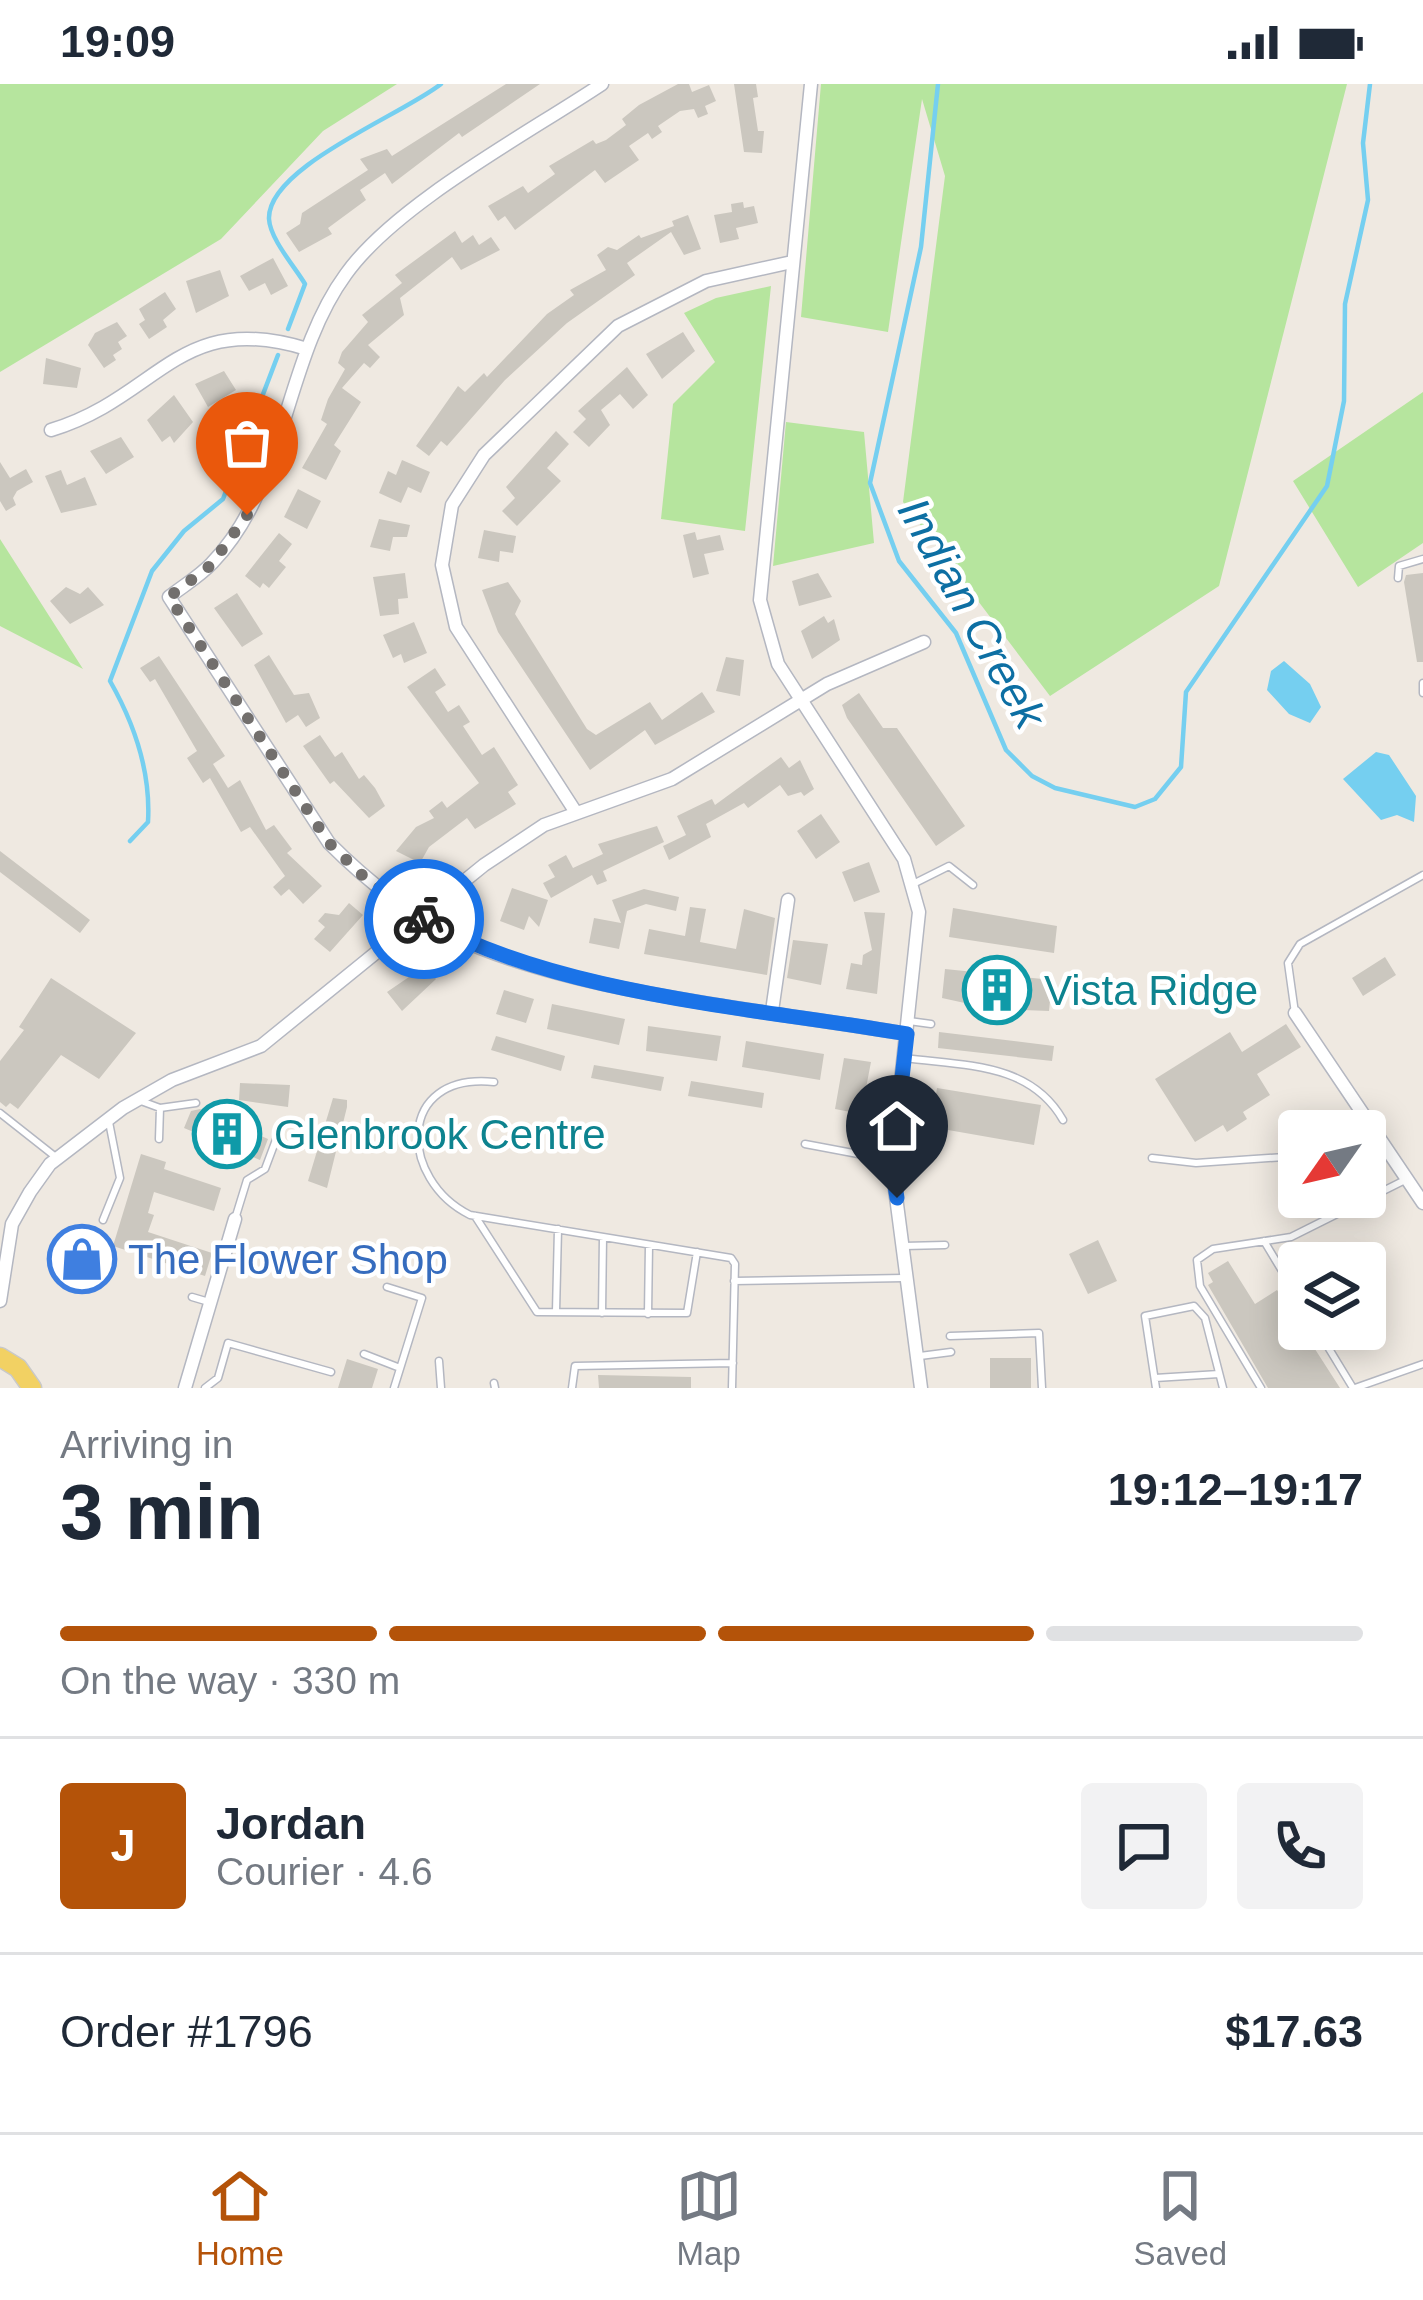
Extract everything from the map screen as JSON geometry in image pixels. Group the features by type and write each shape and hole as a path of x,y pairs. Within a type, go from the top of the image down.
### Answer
{"main road":[{"path":"0,1357 18,1368 32,1388"}],"street":[{"path":"602,84 375,241 346,274 308,349 247,515 211,565 169,597 329,843 364,877 455,937 532,965 772,1011 908,1028"},
{"path":"811,84 760,600 778,664 904,859 913,884 919,944 893,1160 921,1388"},
{"path":"575,811 456,627 442,566 452,505 484,455 618,326 706,281 792,262"},
{"path":"51,430 85,420 199,344 230,336 264,336 308,349"},
{"path":"0,1301 12,1225 57,1158 107,1119 172,1079 261,1046 513,844 575,811 671,779 800,700 924,642"},
{"path":"772,1011 788,900"},
{"path":"1295,1013 1356,1110"},
{"path":"1386,1154 1423,1204"},
{"path":"185,1388 235,1219"}],"lane":[{"path":"1397,578 1399,566 1423,560"},
{"path":"1423,683 1423,693"},
{"path":"913,884 949,866 973,885"},
{"path":"1295,1013 1288,963 1300,944 1423,875"},
{"path":"908,1028 931,1024"},
{"path":"904,1058 1011,1072 1053,1102 1063,1120"},
{"path":"494,1082 455,1082 432,1098 417,1124 419,1156 456,1208 475,1216 730,1258 734,1281 732,1388"},
{"path":"137,1099 160,1108 196,1103"},
{"path":"159,1139 160,1108"},
{"path":"0,1113 57,1158"},
{"path":"104,1220 120,1178 107,1119"},
{"path":"235,1219 247,1180 265,1169 277,1137"},
{"path":"805,1144 893,1160"},
{"path":"1152,1158 1196,1163 1278,1157"},
{"path":"1261,1388 1195,1271 1203,1253 1291,1237 1407,1179"},
{"path":"475,1216 537,1312 687,1313 692,1307 697,1252"},
{"path":"556,1312 557,1229"},
{"path":"602,1313 603,1237"},
{"path":"1264,1241 1278,1264"},
{"path":"648,1314 649,1244"},
{"path":"904,1246 945,1245"},
{"path":"734,1281 908,1278"},
{"path":"387,1287 422,1298 394,1388"},
{"path":"192,1297 209,1302"},
{"path":"1220,1374 1155,1383 1145,1316 1194,1306 1204,1318 1220,1374 1223,1388"},
{"path":"950,1336 1039,1333 1042,1388"},
{"path":"205,1388 218,1378 228,1343 331,1372"},
{"path":"1330,1350 1354,1388 1423,1364"},
{"path":"920,1356 951,1352"},
{"path":"364,1354 400,1368"},
{"path":"439,1361 441,1388"},
{"path":"572,1388 575,1366 733,1363"}],"green space":[{"path":"0,84 397,84 323,131 221,239 0,372"},
{"path":"821,84 1347,84 1219,586 1050,696 903,502 945,176 922,99 888,332 801,317"},
{"path":"771,286 745,531 661,519 673,404 715,362 684,313 716,298"},
{"path":"1423,392 1423,543 1358,587 1293,481"},
{"path":"786,422 864,432 874,543 773,566"},
{"path":"0,539 83,669 0,626"}],"water":[{"path":"1284,661 1310,684 1321,707 1310,723 1289,714 1267,690 1271,671"},
{"path":"1376,752 1389,755 1416,796 1414,822 1397,815 1381,820 1343,779"}],"building":[{"path":"506,84 540,84 462,137 459,133 392,184 385,173 360,190 366,200 328,228 332,234 299,252 286,233 300,224 302,213 368,170 360,159 387,149 392,156"},
{"path":"678,84 689,84 692,92 709,85 716,101 705,106 708,114 698,118 694,109 680,111 658,126 662,132 652,139 648,133 629,146 639,160 605,183 595,170 515,230 505,216 498,221 488,206 523,186 528,193 555,174 549,166 593,140 596,144 606,140 626,125 622,119 639,105"},
{"path":"734,84 756,84 758,97 753,98 758,131 764,131 762,153 744,152"},
{"path":"743,202 744,208 754,206 758,223 736,228 739,239 720,243 714,215 732,212 731,204"},
{"path":"688,215 701,249 684,255 671,232 627,263 635,275 567,323 505,380 447,446 441,441 429,456 416,446 458,386 465,392 484,373 487,377 547,314 574,295 570,290 606,270 597,255 608,247 617,250 639,235 674,226 672,221"},
{"path":"455,231 462,243 473,235 479,245 491,237 500,250 461,270 452,257 400,298 404,315 368,345 380,357 370,368 364,363 342,388 361,402 334,445 341,451 326,480 302,468 327,424 321,420 345,369 338,363 342,352 368,322 362,315 402,283 395,275"},
{"path":"273,258 288,286 271,295 265,283 249,291 240,276"},
{"path":"220,270 229,296 196,313 186,281"},
{"path":"165,292 176,309 163,320 167,327 149,339 139,324 145,320 139,309"},
{"path":"117,322 127,336 118,342 122,349 113,355 116,360 104,368 88,345 95,333"},
{"path":"683,332 695,351 662,379 646,354"},
{"path":"46,358 81,368 77,388 43,384"},
{"path":"627,367 648,395 633,409 620,394 601,410 610,425 589,447 573,432 586,419 578,411"},
{"path":"224,371 236,390 208,407 195,384"},
{"path":"174,395 193,422 174,443 170,436 162,442 147,420"},
{"path":"556,431 569,444 547,468 561,481 517,526 502,511 515,498 506,487"},
{"path":"121,437 134,457 106,474 90,451"},
{"path":"402,460 430,472 421,493 408,487 401,503 379,493 388,471 396,475"},
{"path":"0,462 10,478 26,469 33,482 17,491 16,505 6,511 0,501"},
{"path":"61,470 67,485 85,477 97,505 61,513 45,476"},
{"path":"298,489 321,501 307,529 284,517"},
{"path":"379,519 410,525 407,537 393,537 390,551 370,547"},
{"path":"484,530 516,536 513,553 500,551 499,562 478,558"},
{"path":"695,532 697,540 720,535 724,550 704,554 709,574 693,578 683,535"},
{"path":"279,533 292,544 279,561 286,567 269,588 263,583 260,588 245,576"},
{"path":"405,573 408,598 398,599 399,614 380,616 373,577"},
{"path":"818,573 832,597 799,606 792,581"},
{"path":"1423,573 1423,662 1417,662 1404,582 1406,575"},
{"path":"508,582 521,601 515,614 587,729 596,735 650,702 662,720 702,692 715,712 655,745 645,730 590,770 498,632 482,590"},
{"path":"66,587 80,594 88,587 104,605 70,624 50,601"},
{"path":"237,593 263,634 242,647 214,608"},
{"path":"824,616 828,623 834,619 840,640 812,659 801,631"},
{"path":"414,622 427,653 404,663 401,654 393,658 383,635"},
{"path":"269,655 294,695 309,693 320,718 306,727 298,715 286,723 254,665"},
{"path":"159,656 225,756 213,764 228,788 240,780 266,830 274,825 292,849 287,853 322,886 303,904 289,889 281,896 273,887 285,876 250,827 241,832 210,778 203,783 187,758 197,751 155,679 150,682 140,668"},
{"path":"726,657 744,660 740,696 716,691"},
{"path":"435,668 446,685 435,692 448,712 459,705 470,722 463,726 482,755 494,747 518,785 508,792 516,804 475,829 467,818 429,847 420,863 396,851 416,827 434,818 429,811 442,801 447,808 479,783 407,687"},
{"path":"859,693 883,728 897,728 965,826 936,846 847,718 842,705"},
{"path":"320,735 335,757 342,752 359,779 364,775 375,788 385,806 369,818 334,781 330,784 303,746"},
{"path":"781,757 789,768 800,760 814,789 804,796 801,792 788,796 780,785 748,808 744,803 706,824 711,837 669,860 663,846 686,835 677,816 712,799 715,805"},
{"path":"821,814 840,842 816,859 797,831"},
{"path":"657,826 664,842 603,871 607,881 597,885 592,875 551,898 543,883 555,877 548,865 566,855 573,868 603,854 598,844"},
{"path":"0,851 90,920 80,933 0,872"},
{"path":"869,862 880,892 854,902 842,872"},
{"path":"512,888 548,900 539,927 529,916 524,930 500,921"},
{"path":"644,889 679,897 676,911 646,904 627,911 619,949 589,943 594,918 621,923 612,900"},
{"path":"349,903 363,915 330,952 314,939 325,927 318,921 325,913 339,915"},
{"path":"690,907 706,909 700,942 736,949 744,909 775,918 767,975 644,954 649,929 685,936"},
{"name":"Vista Ridge","path":"953,908 1057,926 1054,953 949,937"},
{"path":"864,912 885,913 877,994 846,989 851,963 862,965 863,955 872,950"},
{"path":"793,940 828,944 821,985 787,978"},
{"path":"1385,957 1396,975 1363,996 1352,978"},
{"path":"425,966 436,979 402,1011 387,992"},
{"name":"Vista Ridge","path":"945,969 1052,980 1049,1011 992,1009 942,998"},
{"path":"51,978 136,1033 99,1079 61,1055 18,1109 10,1103 6,1107 0,1102 0,1061 24,1030 19,1027"},
{"path":"504,990 534,999 526,1023 496,1014"},
{"path":"552,1004 625,1019 619,1045 547,1029"},
{"path":"1286,1024 1301,1047 1257,1074 1270,1095 1243,1112 1247,1119 1227,1132 1223,1125 1195,1142 1155,1079 1230,1032 1242,1052"},
{"path":"648,1026 721,1036 717,1061 646,1051"},
{"path":"939,1032 1054,1046 1052,1061 938,1048"},
{"path":"496,1036 565,1056 561,1071 491,1050"},
{"path":"746,1041 824,1054 820,1080 742,1067"},
{"path":"844,1058 871,1062 861,1114 835,1109"},
{"path":"594,1065 664,1077 661,1091 591,1078"},
{"path":"691,1081 764,1093 762,1108 688,1096"},
{"path":"240,1083 290,1085 288,1107 239,1100"},
{"path":"937,1088 1041,1105 1034,1145 931,1127"},
{"path":"333,1098 347,1100 347,1107 327,1188 308,1181"},
{"name":"Glenbrook Centre","path":"200,1109 268,1139 260,1160 184,1128 191,1111"},
{"path":"141,1154 166,1162 164,1169 221,1188 214,1211 154,1192 148,1213 154,1215 148,1232 212,1253 205,1276 113,1246"},
{"name":"The Flower Shop","path":"75,1227 108,1239 89,1291 56,1279"},
{"path":"1098,1240 1117,1281 1088,1294 1069,1254"},
{"path":"1228,1261 1255,1304 1277,1290 1278,1350 1316,1350 1340,1388 1268,1388 1208,1285 1213,1282 1208,1273"},
{"path":"990,1358 1031,1358 1031,1388 990,1388"},
{"path":"347,1359 378,1369 372,1388 338,1388"},
{"path":"598,1375 691,1377 691,1388 599,1388"}],"waterway":[{"path":"288,329 305,284 270,227 274,200 312,162 441,84"},
{"name":"Indian Creek","path":"938,84 921,247 870,483 899,561 956,633 1006,750 1032,776 1055,788 1135,807 1155,799 1181,767 1186,692 1327,486 1344,401 1345,304 1368,200 1363,143 1370,84"},
{"path":"130,841 148,822 147,785 134,732 110,681 152,571 184,531 223,499 278,355"}],"way so far":[{"path":"247,515 211,565 169,597 329,843 364,877 424,919"}],"place":[{"name":"Vista Ridge","path":"997,990"},
{"name":"Glenbrook Centre","path":"227,1134"},
{"name":"The Flower Shop","path":"82,1259"}],"route":[{"path":"424,919 455,937 532,965 907,1034 892,1166 897,1198"}]}
